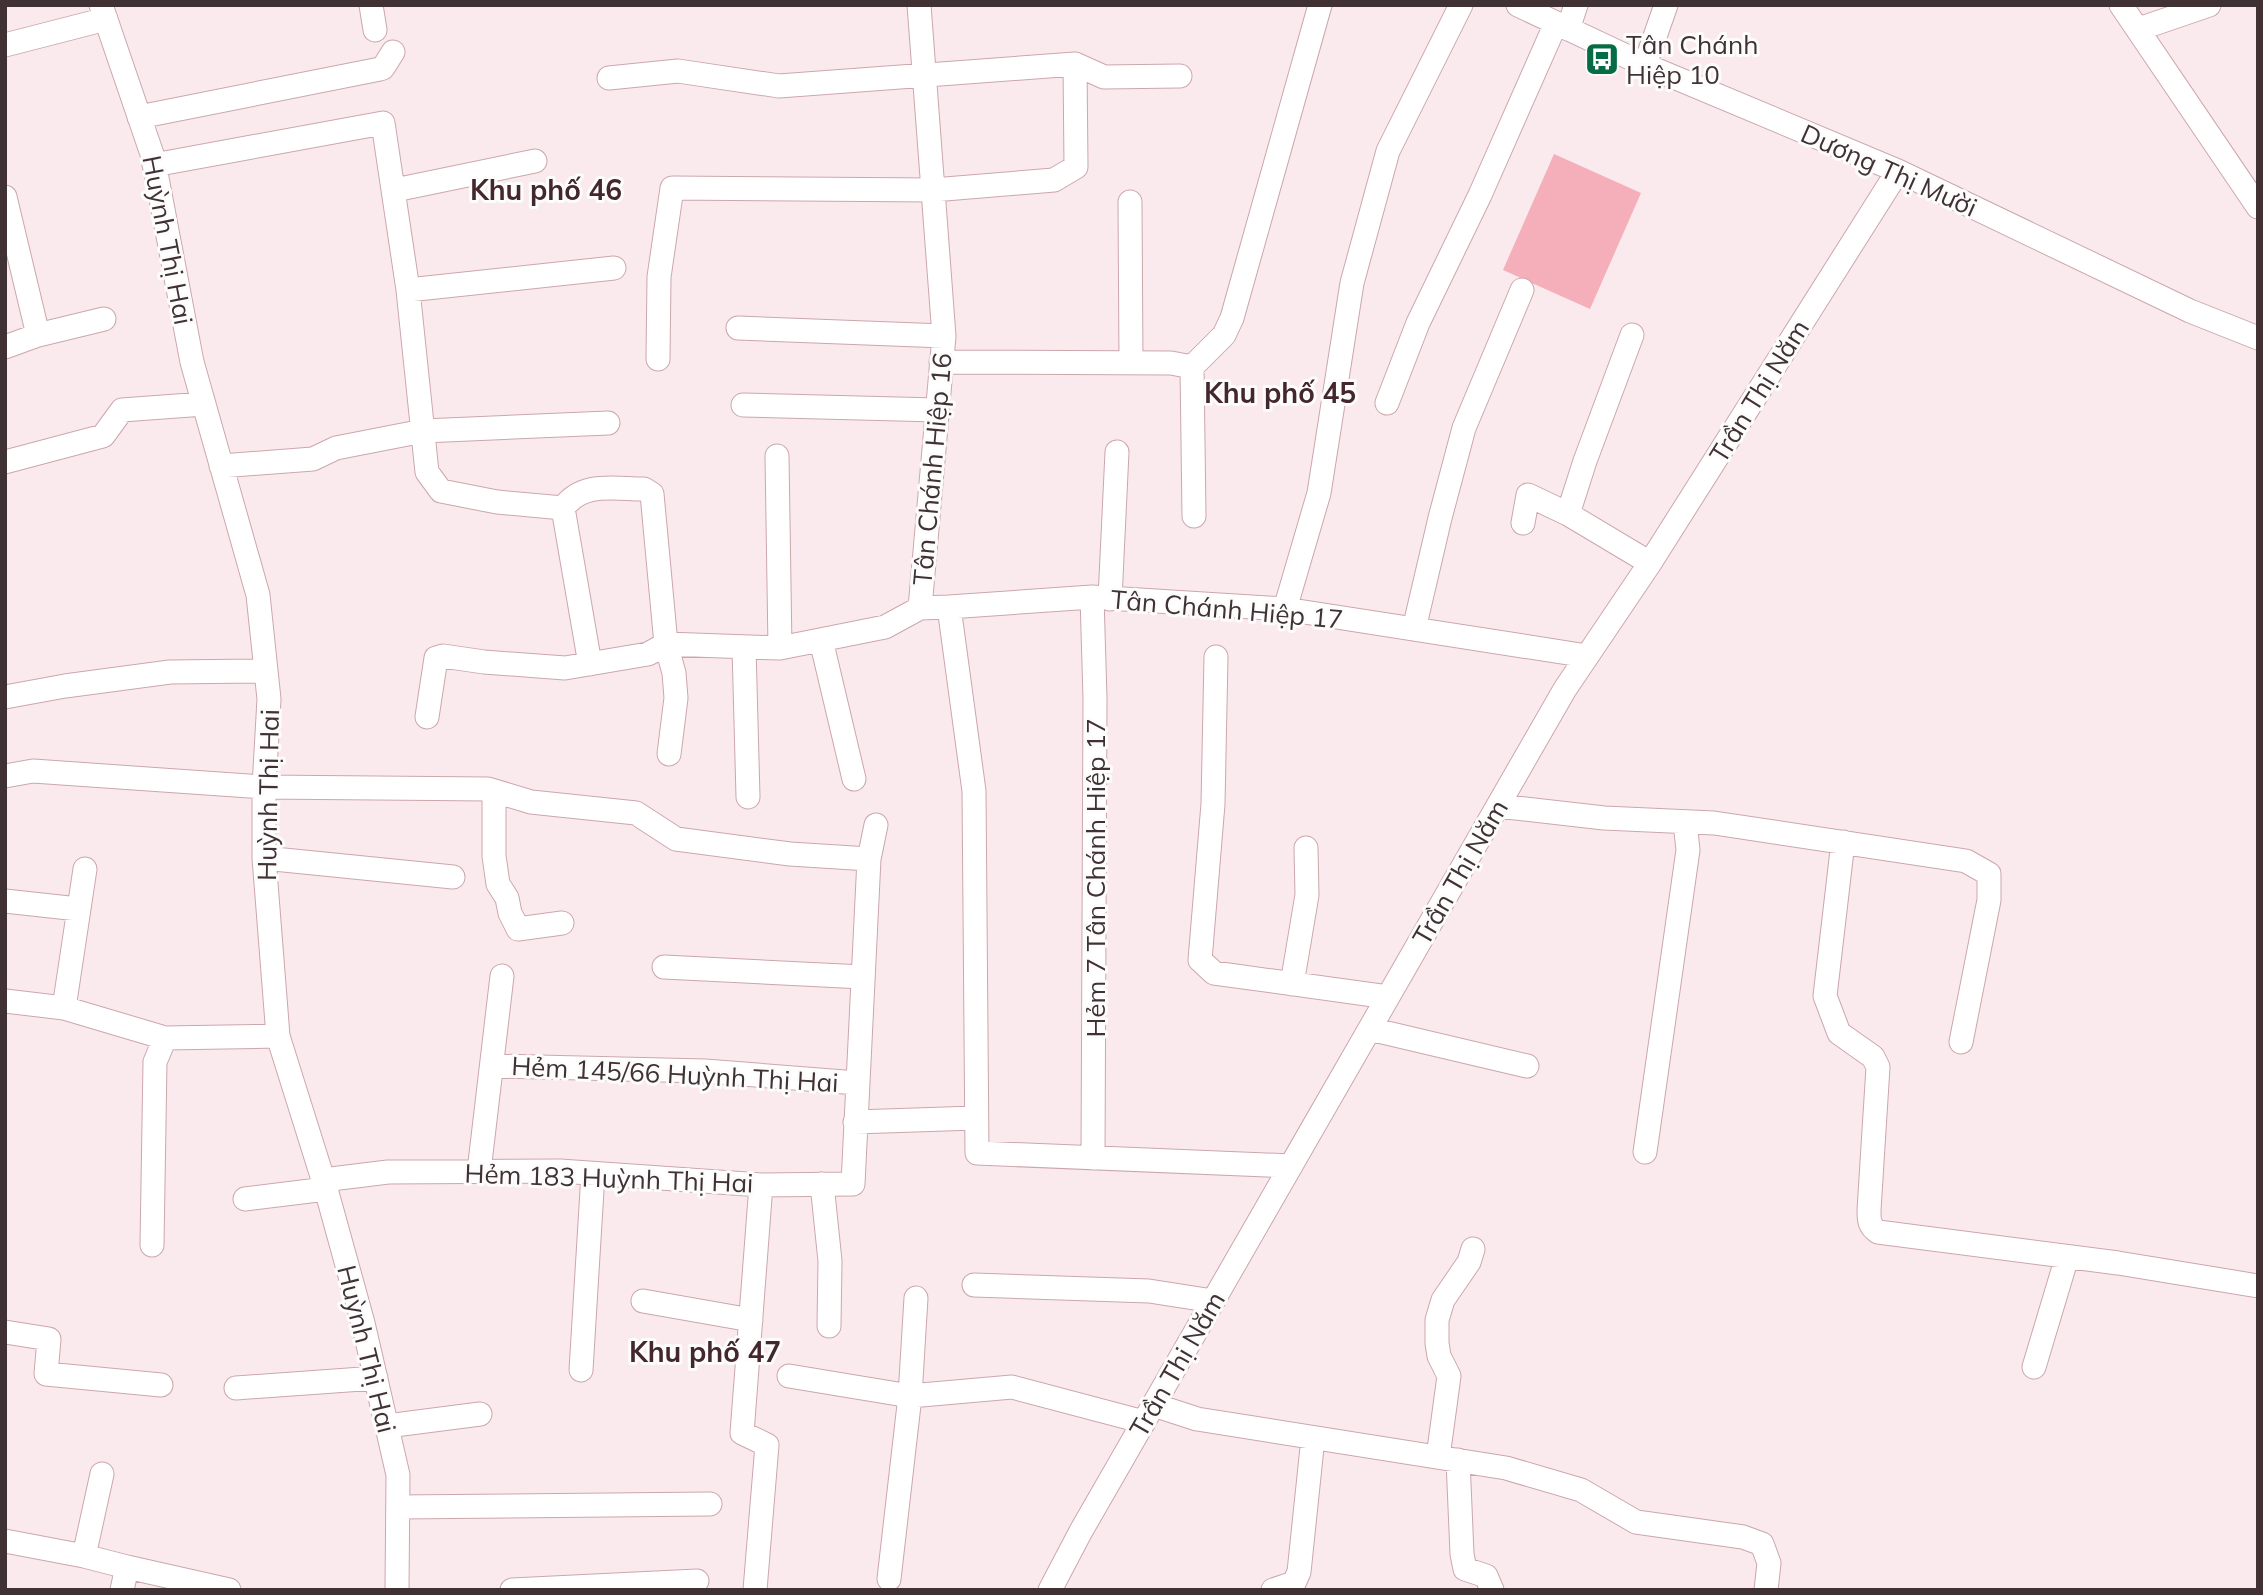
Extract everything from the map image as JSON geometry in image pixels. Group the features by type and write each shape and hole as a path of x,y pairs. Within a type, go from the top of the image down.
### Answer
{"street":[{"path":"371,5 375,30"},
{"name":"Tân Chánh Hiệp 16","path":"919,5 944,336 920,608 949,607 974,791 977,1153 1093,1158"},
{"path":"1194,516 1192,367 1224,335 1232,318 1320,5"},
{"path":"1285,609 1319,493 1352,283 1388,151 1461,5"},
{"name":"Dương Thị Mười","path":"1518,5 1645,65 1898,172 2190,312 2258,338"},
{"path":"1387,402 1418,323 1562,26 1576,5"},
{"path":"1645,65 1666,5"},
{"path":"2121,5 2258,207"},
{"path":"2138,29 2209,5"},
{"path":"5,45 104,12"},
{"name":"Huỳnh Thị Hai","path":"104,12 154,165 192,362 258,595 269,699 264,787 264,858 278,1036 324,1184 376,1378 398,1475 397,1590"},
{"path":"139,117 380,69 393,52"},
{"path":"658,359 659,277 672,188 933,190 1054,180 1076,167 1075,64"},
{"path":"610,78 678,71 779,86 1075,64 1104,77 1180,76"},
{"path":"154,165 383,123 408,290 427,472 441,491 497,502 563,509"},
{"path":"395,190 535,161"},
{"name":"Trần Thị Năm","path":"1050,1590 1081,1531 1565,689 1650,563 1898,172"},
{"path":"5,197 38,335"},
{"path":"1130,202 1131,363"},
{"path":"408,290 614,268"},
{"path":"1414,629 1464,428 1522,290"},
{"path":"5,347 38,335 104,319"},
{"path":"738,328 944,336"},
{"path":"1568,514 1632,335"},
{"path":"941,362 1171,363 1192,367"},
{"path":"5,462 103,436 122,410 204,404"},
{"path":"743,405 937,410"},
{"path":"221,466 313,459 336,448 423,430 608,423"},
{"name":"Hẻm 7 Tân Chánh Hiệp 17","path":"1093,1158 1095,698 1101,598 1117,452"},
{"path":"777,456 780,648"},
{"path":"590,664 563,509 571,497 583,490 644,489 652,494 666,644 674,673 676,698 669,754"},
{"path":"1523,523 1528,495 1568,514 1650,563"},
{"name":"Tân Chánh Hiệp 17","path":"949,607 1101,598 1285,609 1587,656"},
{"path":"427,717 436,658 450,656 484,662 565,668 648,654 666,644 780,648 885,627 920,608"},
{"path":"821,640 854,779"},
{"path":"744,647 748,797"},
{"path":"1216,657 1213,804 1200,960 1214,973 1388,998"},
{"path":"5,697 170,672 266,671"},
{"path":"5,776 33,771 264,787 488,789 531,802 636,813 676,839 790,853 869,859"},
{"path":"494,792 494,856 498,884 507,898 510,913 518,929 562,923"},
{"path":"1498,806 1604,818 1714,823 1966,861 1989,874 1989,900 1961,1042"},
{"path":"1645,1152 1688,850 1685,822"},
{"path":"876,825 869,859 855,1122 975,1118"},
{"path":"1843,842 1825,996 1839,1033 1873,1057 1878,1067 1869,1210 1872,1228 1878,1232 2258,1286"},
{"path":"1292,984 1307,895 1306,848"},
{"path":"264,858 453,877"},
{"path":"64,1008 85,869"},
{"path":"5,901 78,909"},
{"path":"664,967 863,977"},
{"path":"479,1171 502,976"},
{"path":"5,1001 64,1008 165,1038 278,1036"},
{"path":"1370,1029 1527,1066"},
{"path":"152,1245 155,1062 165,1038"},
{"name":"Hẻm 145/66 Huỳnh Thị Hai","path":"493,1066 705,1071 857,1083"},
{"name":"Hẻm 183 Huỳnh Thị Hai","path":"245,1199 388,1172 560,1171 761,1185 853,1184 855,1122"},
{"path":"1093,1158 1291,1166"},
{"path":"581,1370 593,1174"},
{"path":"822,1184 830,1261 829,1326"},
{"path":"755,1590 767,1445 742,1433 761,1185"},
{"path":"1473,1249 1469,1262 1443,1300 1437,1320 1437,1343 1439,1356 1449,1376 1448,1459 1465,1569 1486,1576 1492,1590"},
{"path":"2034,1367 2067,1257"},
{"path":"974,1285 1149,1291 1213,1301"},
{"path":"889,1579 910,1396 916,1298"},
{"path":"643,1301 751,1320"},
{"path":"5,1332 49,1339 46,1374 161,1385"},
{"path":"789,1376 910,1396 1012,1388 1149,1413 1506,1468 1581,1490 1636,1522 1742,1537 1762,1544 1769,1563 1766,1590"},
{"path":"236,1388 376,1378"},
{"path":"387,1426 480,1414"},
{"path":"1273,1590 1294,1583 1299,1572 1314,1438"},
{"path":"84,1556 102,1474"},
{"path":"398,1507 710,1504"},
{"path":"5,1541 84,1556 124,1578 229,1590"},
{"path":"512,1590 697,1581"}],"shaded area":[{"path":"1554,154 1641,193 1590,309 1503,270"}],"place":[{"name":"Tân Chánh Hiệp 10","path":"1602,59"}],"district":[{"name":"Khu phố 46","path":"546,189"},
{"name":"Khu phố 45","path":"1280,392"},
{"name":"Khu phố 47","path":"705,1351"}]}
